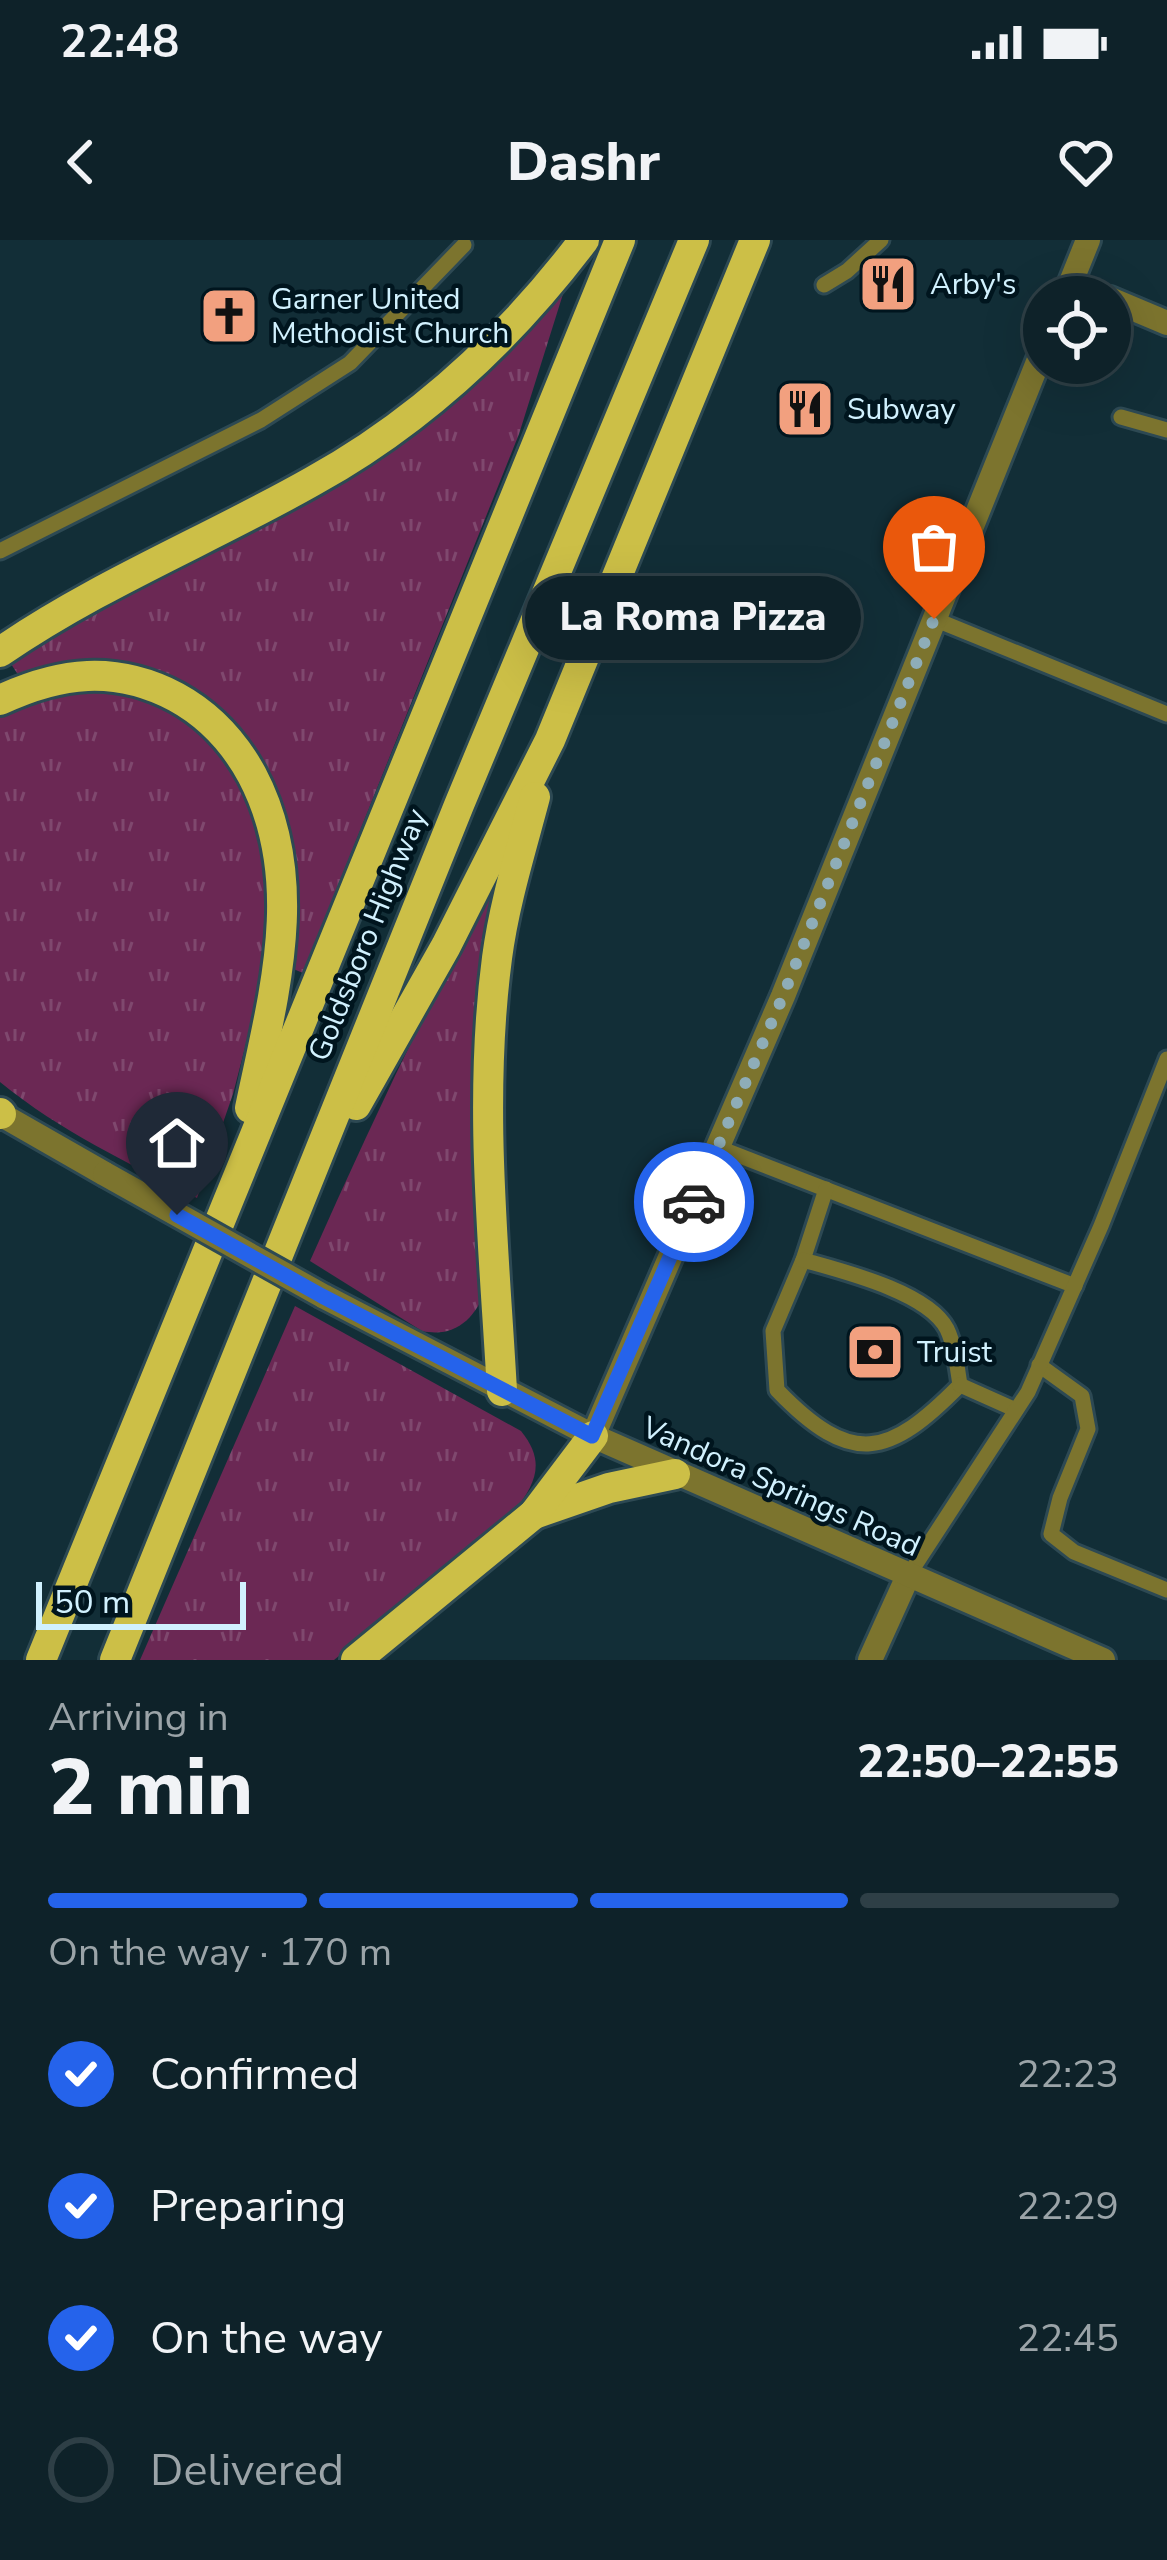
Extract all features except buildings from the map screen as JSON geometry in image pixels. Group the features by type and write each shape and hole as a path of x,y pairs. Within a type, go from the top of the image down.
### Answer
{"main road":[{"path":"0,652 102,588 301,488 384,436 446,390 502,338 584,240"},
{"name":"Goldsboro Highway","path":"41,1660 620,240"},
{"name":"Goldsboro Highway","path":"115,1660 468,784 694,240"},
{"path":"296,1210 446,946 550,740 754,240"},
{"path":"0,700 36,683 76,675 154,686 219,728 258,786 280,857 282,930 234,1185"},
{"path":"502,1391 488,1153 491,1024 497,955 509,896 550,740"},
{"path":"356,1660 535,1514 592,1436"},
{"path":"535,1514 609,1488 675,1474"}],"street":[{"path":"1074,276 1088,240"},
{"path":"1131,308 1167,323"},
{"path":"592,1436 783,996 1029,384"},
{"name":"Vandora Springs Road","path":"0,1114 322,1296 592,1436 1103,1660"},
{"path":"870,1660 908,1576"}],"lane":[{"path":"824,285 880,240"},
{"path":"0,551 261,420 350,363 464,245"},
{"path":"1121,417 1167,430"},
{"path":"934,619 1167,714"},
{"path":"908,1576 1028,1392 1167,1059"},
{"path":"717,1147 1075,1286"},
{"path":"826,1189 773,1331 777,1390 824,1432 869,1446 900,1437 960,1385"},
{"path":"803,1260 883,1284 945,1324 960,1385"},
{"path":"1040,1365 1082,1396 1088,1429 1051,1534 1074,1552 1167,1590"},
{"path":"960,1385 1016,1411"}],"green space":[{"path":"563,294 519,434 303,973 291,968 295,906 286,820 264,765 221,710 184,688 78,666 19,676 7,658 497,359"},
{"path":"91,687 149,698 201,727 225,754 258,817 270,897 263,978 233,1094 197,1198 71,1131 0,1082 0,716 21,703"},
{"path":"497,874 504,876 486,1289 462,1324 444,1332 422,1331 310,1261 400,1066"},
{"path":"295,1306 521,1431 534,1453 532,1482 514,1512 334,1660 140,1660"}],"way so far":[{"path":"694,1202 783,996 934,619"}],"place":[{"name":"Arby's","path":"888,284"},
{"name":"Garner United Methodist Church","path":"229,316"},
{"name":"Subway","path":"805,409"},
{"name":"La Roma Pizza","path":"934,619"},
{"name":"Truist","path":"875,1352"}],"route":[{"path":"177,1215 592,1436 694,1202"}]}
